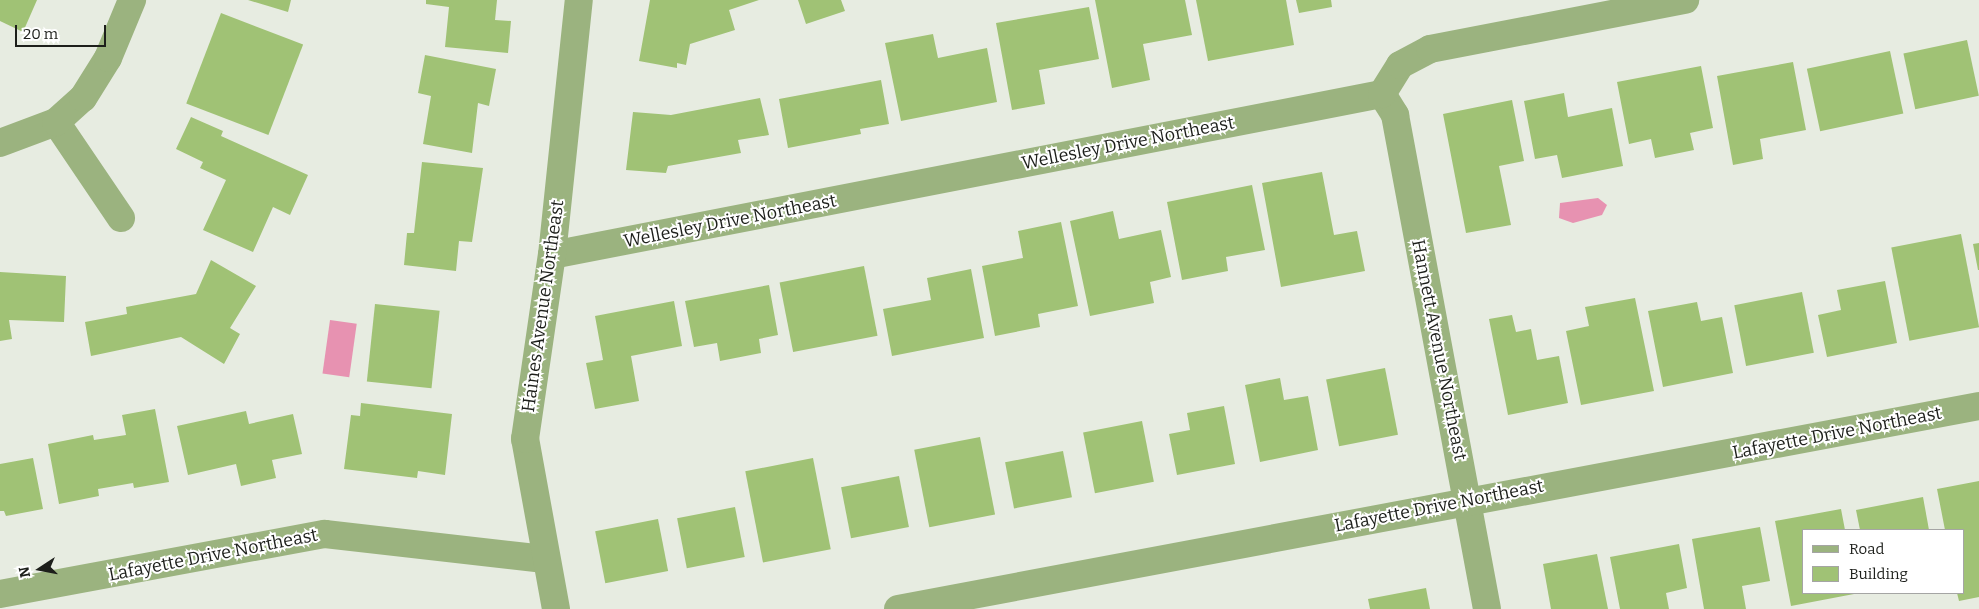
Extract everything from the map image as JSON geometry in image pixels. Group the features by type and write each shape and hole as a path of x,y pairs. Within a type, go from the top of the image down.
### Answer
{"street":[{"path":"0,142 56,122 83,98 108,58 132,0"},
{"name":"Haines Avenue Northeast","path":"556,609 525,439 552,255 579,0"},
{"path":"1382,94 1400,65 1430,50 1685,0"},
{"name":"Wellesley Drive Northeast","path":"552,255 1382,94"},
{"name":"Hannett Avenue Northeast","path":"1382,94 1394,115 1487,609"},
{"path":"56,122 121,218"},
{"name":"Lafayette Drive Northeast","path":"898,609 1468,500 1979,406"},
{"name":"Lafayette Drive Northeast","path":"0,594 326,534 546,559"}],"shaded area":[{"path":"1598,198 1607,205 1602,215 1573,223 1559,218 1560,203"},
{"path":"330,320 357,324 349,377 322,373"}],"building":[{"path":"0,0 37,0 23,32 0,21"},
{"path":"248,0 291,0 288,12"},
{"path":"426,0 497,0 495,20 511,21 508,53 445,47 449,7 426,4"},
{"path":"650,0 759,0 729,10 735,30 690,44 686,65 677,63 677,68 639,61"},
{"path":"798,0 841,0 845,11 806,24"},
{"path":"1095,0 1185,0 1192,35 1143,44 1150,80 1112,88"},
{"path":"1196,0 1286,0 1294,45 1208,61"},
{"path":"1296,0 1331,0 1332,7 1299,13"},
{"path":"1089,7 1099,59 1039,70 1045,104 1012,110 996,23"},
{"path":"221,13 303,45 268,135 186,104"},
{"path":"933,34 938,58 987,48 997,102 901,121 885,43"},
{"path":"1967,40 1979,96 1915,109 1903,54"},
{"path":"1890,51 1903,114 1820,131 1807,69"},
{"path":"425,55 496,69 489,106 478,103 472,153 423,144 431,96 418,93"},
{"path":"1793,62 1806,130 1760,139 1763,159 1733,165 1717,76"},
{"path":"1701,66 1713,128 1690,133 1694,150 1655,158 1651,139 1629,144 1617,82"},
{"path":"881,80 889,124 860,129 861,134 788,148 779,99"},
{"path":"1564,93 1568,117 1612,108 1623,166 1562,178 1557,155 1535,159 1524,101"},
{"path":"760,98 769,135 738,140 741,153 668,166 666,173 626,170 633,112 671,115"},
{"path":"1512,100 1524,161 1499,166 1511,225 1466,233 1443,114"},
{"path":"191,117 223,131 221,136 308,175 290,215 273,207 253,252 203,230 226,180 200,168 203,162 176,149"},
{"path":"422,162 483,168 472,242 459,241 456,271 404,265 407,233 414,233"},
{"path":"1322,172 1334,235 1357,231 1365,271 1281,287 1262,183"},
{"path":"1252,185 1265,250 1226,257 1228,271 1182,280 1167,202"},
{"path":"1113,211 1119,239 1161,230 1171,277 1150,282 1154,303 1090,316 1070,221"},
{"path":"1061,222 1078,306 1038,314 1040,327 995,336 982,266 1023,258 1018,231"},
{"path":"1961,234 1979,327 1909,341 1891,248"},
{"path":"1979,243 1979,270 1978,270 1973,244"},
{"path":"211,260 256,286 230,328 240,334 224,364 181,337 91,356 85,322 127,314 126,307 196,294"},
{"path":"864,266 878,336 793,352 780,282"},
{"path":"971,269 984,338 892,356 883,309 931,300 927,278"},
{"path":"0,272 66,276 64,322 9,320 12,339 0,341"},
{"path":"1885,281 1897,343 1827,357 1818,315 1841,310 1837,290"},
{"path":"769,285 778,335 759,339 761,353 720,361 717,343 694,347 685,301"},
{"path":"1802,292 1814,353 1746,366 1734,305"},
{"path":"1635,298 1654,391 1581,405 1566,331 1589,326 1585,307"},
{"path":"674,301 682,346 631,356 639,401 595,409 586,363 603,360 595,316"},
{"path":"1697,302 1701,321 1722,317 1733,373 1663,387 1648,311"},
{"path":"375,304 440,311 431,388 367,382"},
{"path":"1512,315 1516,332 1531,329 1537,360 1559,356 1568,403 1508,415 1489,319"},
{"path":"1385,368 1398,435 1339,446 1326,379"},
{"path":"1280,378 1284,400 1308,396 1318,450 1260,462 1245,385"},
{"path":"361,403 452,414 445,475 418,471 417,478 344,469 351,415 360,416"},
{"path":"1224,406 1235,464 1177,475 1169,434 1190,430 1187,413"},
{"path":"155,409 169,482 134,488 133,483 98,489 99,496 59,504 48,444 93,435 94,440 126,435 122,415"},
{"path":"246,411 249,424 293,414 302,454 272,460 276,478 241,486 236,464 188,475 177,426"},
{"path":"1142,421 1154,482 1095,493 1083,432"},
{"path":"980,437 995,515 929,527 914,450"},
{"path":"1063,451 1072,497 1014,508 1005,462"},
{"path":"33,458 43,509 6,516 4,511 0,511 0,464"},
{"path":"813,458 831,549 763,562 745,471"},
{"path":"899,476 909,527 851,538 841,487"},
{"path":"1979,481 1979,597 1959,601 1957,594 1964,594 1964,529 1945,529 1937,489"},
{"path":"1923,497 1929,529 1860,529 1856,510"},
{"path":"735,507 745,557 687,568 677,518"},
{"path":"1841,509 1845,529 1802,529 1802,594 1854,594 1791,606 1775,521"},
{"path":"658,519 668,571 605,583 595,531"},
{"path":"1760,527 1770,581 1742,586 1746,609 1704,609 1692,539"},
{"path":"1679,544 1687,588 1666,593 1669,609 1620,609 1610,557"},
{"path":"1597,554 1608,609 1551,609 1543,564"},
{"path":"1426,588 1430,609 1370,609 1368,599"}]}
